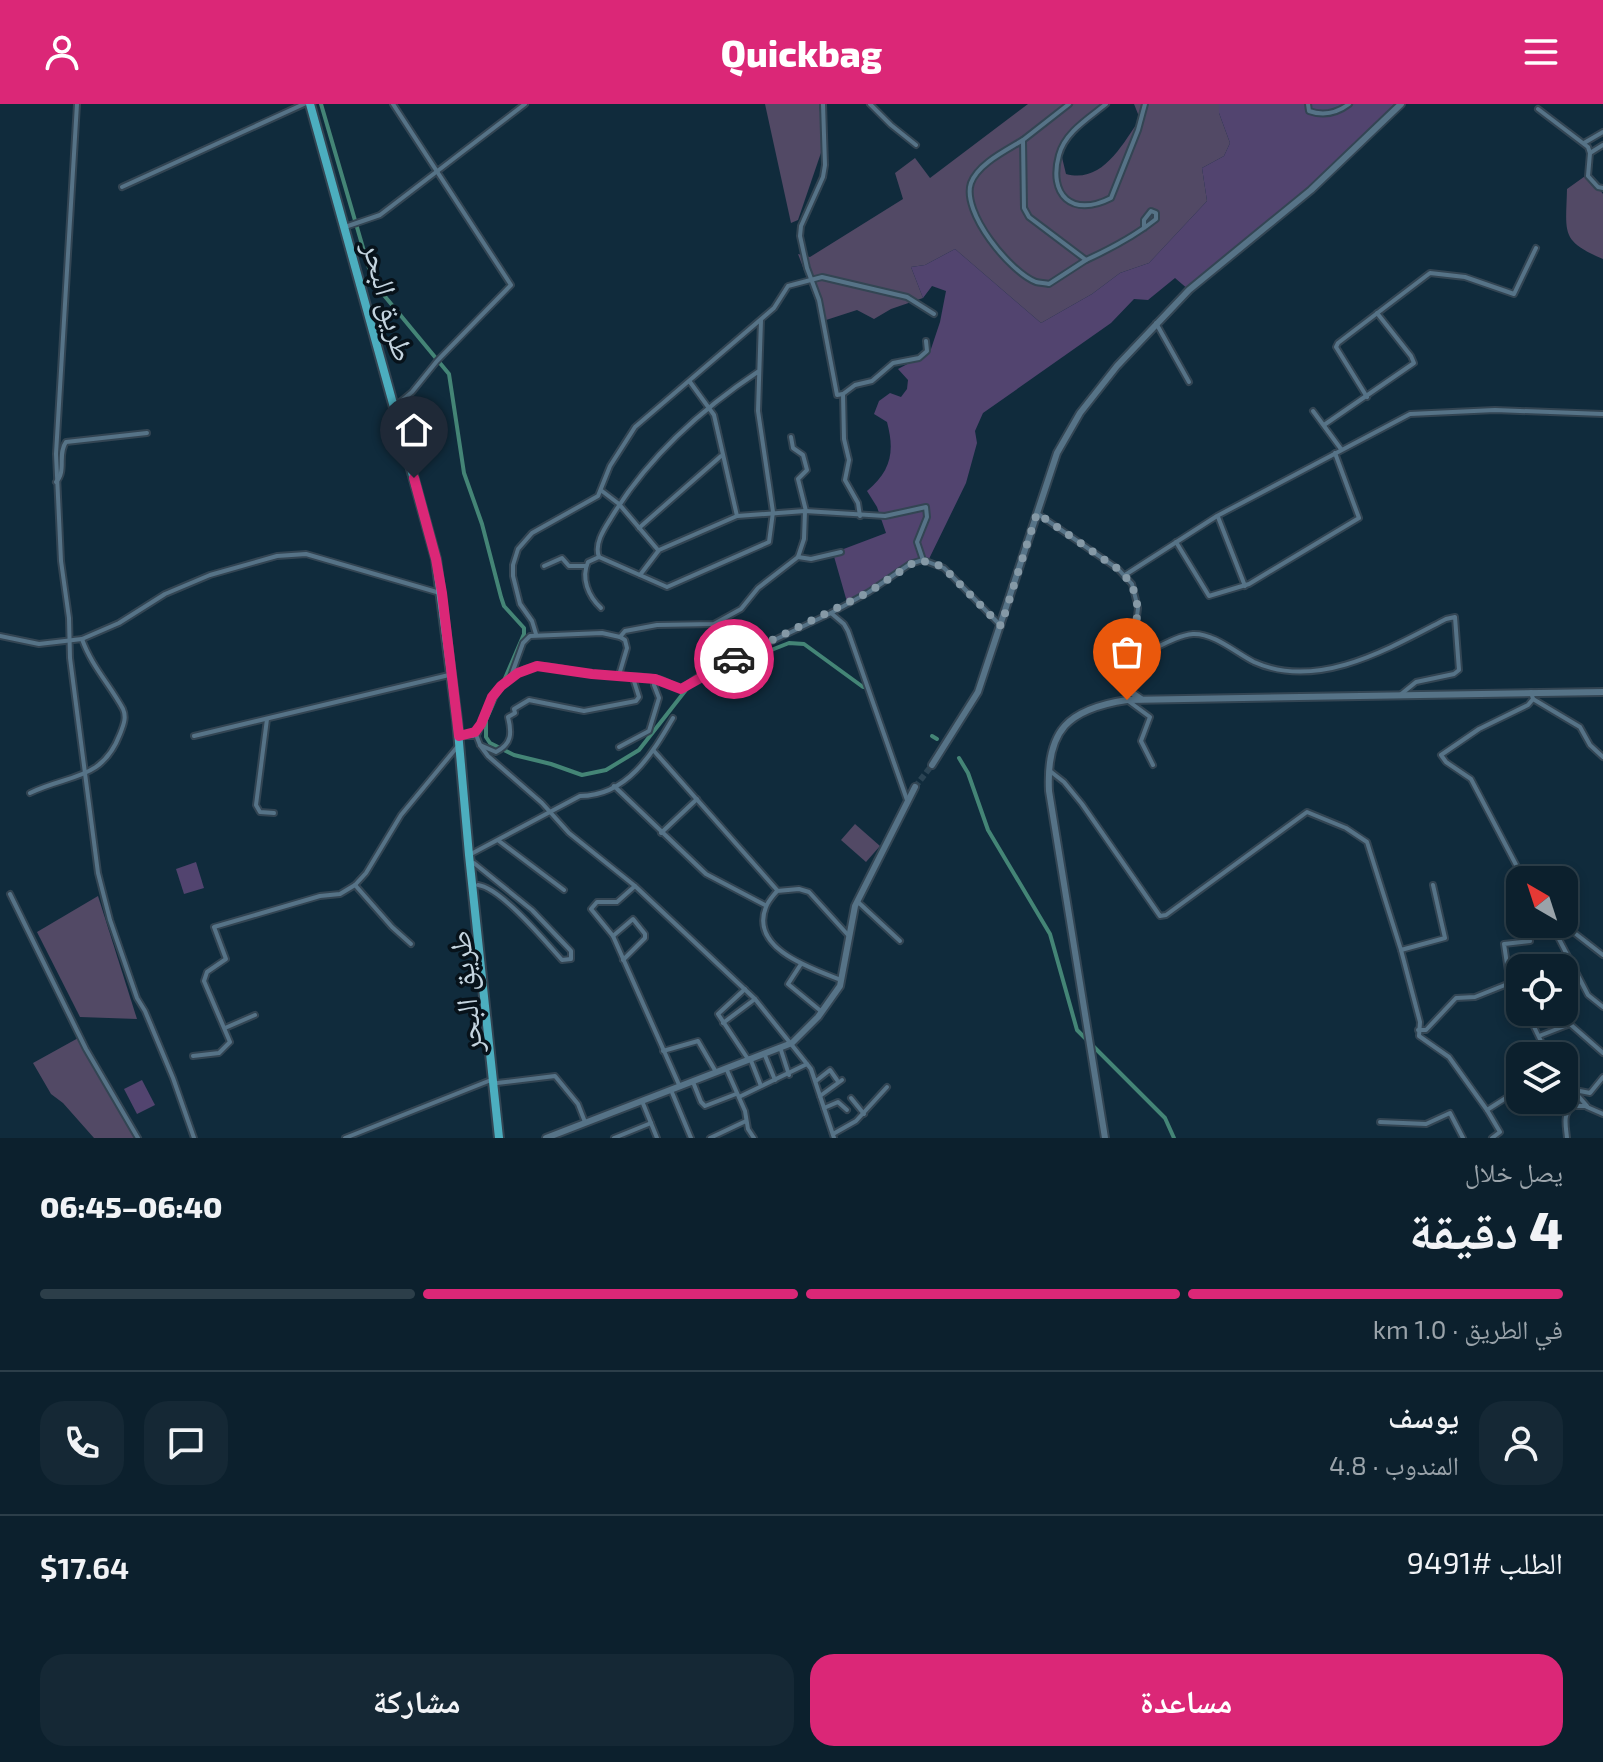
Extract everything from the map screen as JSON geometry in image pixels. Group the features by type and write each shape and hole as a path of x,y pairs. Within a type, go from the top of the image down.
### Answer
{"highway":[{"name":"طريق البحر","path":"307,104 351,225 442,593 461,739 469,843 479,883 477,903 502,1138"}],"main road":[{"path":"932,765 978,692 1066,435 1098,389 1156,323 1207,273 1311,190 1401,104"},
{"path":"1128,690 1145,700"},
{"path":"1105,1138 1054,831 1048,770 1056,741 1077,714 1127,700 1532,696 1603,692"},
{"path":"546,1138 565,1135 585,1122 792,1043 822,1012 842,981 857,901 915,787"}],"street":[{"path":"77,104 57,400 56,482 61,561 85,774 98,873 110,920 137,998 173,1078 194,1138"},
{"path":"122,187 307,104"},
{"path":"393,104 511,285 439,358 412,392 394,407"},
{"path":"351,225 380,215 525,104"},
{"path":"823,104 823,177 801,226 800,236 821,308 837,396 855,385 872,381 893,363 919,358 927,351 926,341"},
{"path":"870,104 916,145"},
{"path":"1069,104 978,171 972,181 969,193 991,242 1036,282 1049,284 1144,228"},
{"path":"1106,104 1076,129 1059,155 1058,176 1063,197 1069,204 1100,204 1111,198 1145,104"},
{"path":"1308,104 1311,112 1332,113 1349,104"},
{"path":"1538,109 1566,133 1584,143 1590,153 1588,176 1603,188"},
{"path":"1584,143 1603,132"},
{"path":"1023,140 1024,208 1029,217 1086,260"},
{"path":"1590,153 1603,145"},
{"path":"1367,397 1336,346 1430,273 1465,277 1514,294 1536,248"},
{"path":"536,634 517,593 513,565 515,555 532,533 593,500 602,491 610,466 635,427 761,320 779,303 788,286 822,277 907,297 934,314"},
{"path":"1324,425 1414,363 1377,313"},
{"path":"601,608 589,593 586,566 599,557 670,587 765,546 771,538 773,512 759,423 761,320"},
{"path":"1156,323 1189,382"},
{"path":"599,557 597,547 619,504 662,449 759,371"},
{"path":"690,382 711,407 737,516"},
{"path":"843,394 844,439 849,460 845,480 858,503 860,516"},
{"path":"1125,575 1217,516 1417,412 1495,410 1603,414"},
{"path":"1313,411 1341,449"},
{"path":"56,482 61,477 62,449 66,442 147,433"},
{"path":"620,637 627,629 720,622 741,609 758,588 798,557 804,539 806,511 798,479 807,470 803,455 793,448 791,437"},
{"path":"1176,542 1209,596 1245,586 1359,518 1335,453"},
{"path":"639,528 721,456"},
{"path":"602,491 619,504 659,550"},
{"path":"640,575 659,550 737,516 773,512 885,516 926,507 927,517 917,542 923,560"},
{"path":"1037,513 1125,575 1136,592 1138,608 1127,700 1150,717 1141,741 1153,765"},
{"path":"1217,516 1245,586"},
{"path":"798,557 811,559 841,552"},
{"path":"0,636 30,644 82,639 119,623 181,586 227,570 295,553 442,593"},
{"path":"544,566 562,558 569,566 586,566"},
{"path":"193,1056 219,1053 230,1042 204,977 212,967 226,959 214,927 320,896 340,894 355,885 366,873 401,815 461,739 475,734 492,697 524,670 537,666 633,676 655,679 681,689 701,675 831,613 910,564 923,560 944,568 1001,626"},
{"path":"831,613 848,631 907,800"},
{"path":"1130,659 1151,653 1184,636 1199,634 1269,667 1298,670 1338,667 1455,617 1459,670 1454,674 1421,680 1400,695"},
{"path":"511,679 523,643 536,634 602,633 620,637 625,640 627,648 619,675"},
{"path":"30,793 85,774 104,763 116,743 124,717 123,709 93,663 82,639"},
{"path":"194,736 452,675"},
{"path":"480,745 500,750 508,744 511,735 508,717 527,700 561,704 584,711 631,702 639,697 633,676"},
{"path":"619,747 649,731 659,698 655,679"},
{"path":"1517,866 1471,779 1441,755 1459,741 1528,705 1532,696 1580,727 1590,745 1603,757"},
{"path":"493,877 479,883 527,922 562,960 571,959 571,951 536,914 472,857 580,796 593,796 637,773 673,718"},
{"path":"267,719 256,805 260,812 274,813"},
{"path":"475,734 492,760 569,833 635,886 755,999 807,1064 816,1081 833,1136 864,1114 887,1087"},
{"path":"654,751 777,891"},
{"path":"1048,770 1064,782 1082,804 1160,916 1166,915 1304,812 1360,836 1369,847 1401,950 1420,1022 1420,1038 1449,1057 1504,1138"},
{"path":"614,786 706,874 766,906"},
{"path":"661,833 697,799"},
{"path":"499,841 564,890"},
{"path":"355,885 411,944"},
{"path":"1401,950 1445,938 1433,885"},
{"path":"635,886 617,902 597,902 592,907 613,936 680,1087"},
{"path":"842,981 801,964 782,951 766,933 766,906 777,891 799,889 809,892 850,936"},
{"path":"10,894 86,1049 138,1138"},
{"path":"857,901 900,941"},
{"path":"527,922 536,914"},
{"path":"613,936 633,919 645,934 645,938 623,960"},
{"path":"1578,936 1603,955"},
{"path":"1506,956 1504,944 1530,941 1529,938"},
{"path":"1562,938 1588,995 1603,1007"},
{"path":"801,964 788,984 822,1012"},
{"path":"1418,1030 1426,1030 1456,998 1475,997 1506,987"},
{"path":"745,989 718,1014 749,1059 762,1086"},
{"path":"723,1023 755,999"},
{"path":"225,1028 255,1015"},
{"path":"1539,1036 1570,1024 1603,1053"},
{"path":"1534,1026 1542,1042"},
{"path":"663,1051 697,1040 716,1072"},
{"path":"780,1047 789,1075"},
{"path":"764,1053 775,1080"},
{"path":"693,1082 705,1106 789,1075 807,1064"},
{"path":"726,1068 754,1138"},
{"path":"816,1081 830,1070 840,1080 820,1096"},
{"path":"345,1138 495,1081 555,1076 578,1104 585,1122"},
{"path":"1578,1091 1592,1092 1603,1077"},
{"path":"671,1090 691,1138"},
{"path":"1578,1095 1586,1102 1585,1107"},
{"path":"851,1098 864,1114"},
{"path":"1487,1110 1506,1098"},
{"path":"642,1101 656,1138"},
{"path":"824,1108 842,1102 847,1110"},
{"path":"1567,1138 1565,1117 1573,1106 1603,1114"},
{"path":"1380,1122 1426,1124 1450,1113 1463,1138"},
{"path":"703,1138 710,1138 746,1121"},
{"path":"614,1138 651,1123"},
{"path":"1492,1138 1500,1132"}],"shaded area":[{"path":"765,104 819,104 824,144 798,220 791,223"},
{"path":"1028,104 1106,104 1061,144 1066,174 1079,176 1090,173 1110,160 1140,119 1134,104 1219,104 1219,113 1230,143 1224,156 1202,168 1207,201 1149,263 1120,273 1092,294 1041,323 955,249 925,265 911,267 923,298 891,309 874,319 857,310 823,321 798,254 810,257 903,199 895,173 915,158 930,178"},
{"path":"1219,104 1404,104 1321,180 1189,290 1175,278 1148,300 1134,299 1111,323 983,413 975,431 977,443 966,483 928,561 916,561 847,602 833,553 886,533 877,507 867,491 886,468 891,452 887,422 874,414 879,401 890,393 901,397 907,389 908,380 898,369 930,352 946,291 932,286 923,298 911,267 925,265 955,249 1041,323 1092,294 1120,273 1149,263 1207,201 1202,168 1224,156 1230,143 1219,113"},
{"path":"1588,174 1603,194 1603,259 1579,247 1568,234 1567,189"},
{"path":"855,824 880,846 866,862 841,840"},
{"path":"196,862 204,888 184,894 176,869"},
{"path":"98,896 137,1019 80,1017 37,932"},
{"path":"80,1037 140,1138 94,1138 51,1094 33,1063"},
{"path":"142,1080 155,1105 137,1114 124,1089"}],"waterway":[{"path":"321,104 373,282 449,374 464,473 482,524 504,606 524,628 503,683"},
{"path":"497,695 486,720 486,737 490,743 514,755 582,775 606,770 639,750 689,686 698,679 789,643 804,644 863,687"},
{"path":"932,736 937,739"},
{"path":"959,758 968,773 988,830 1050,934 1077,1030 1165,1118 1174,1138"}],"tunnel":[{"path":"915,787 932,765"}],"way so far":[{"path":"734,659 831,613 910,564 923,560 944,568 1001,626 1037,513 1118,569 1132,584 1138,608 1127,700"}],"route":[{"path":"414,478 442,593 459,736 475,732 492,697 501,686 518,673 537,666 655,679 681,689 734,659"}]}
